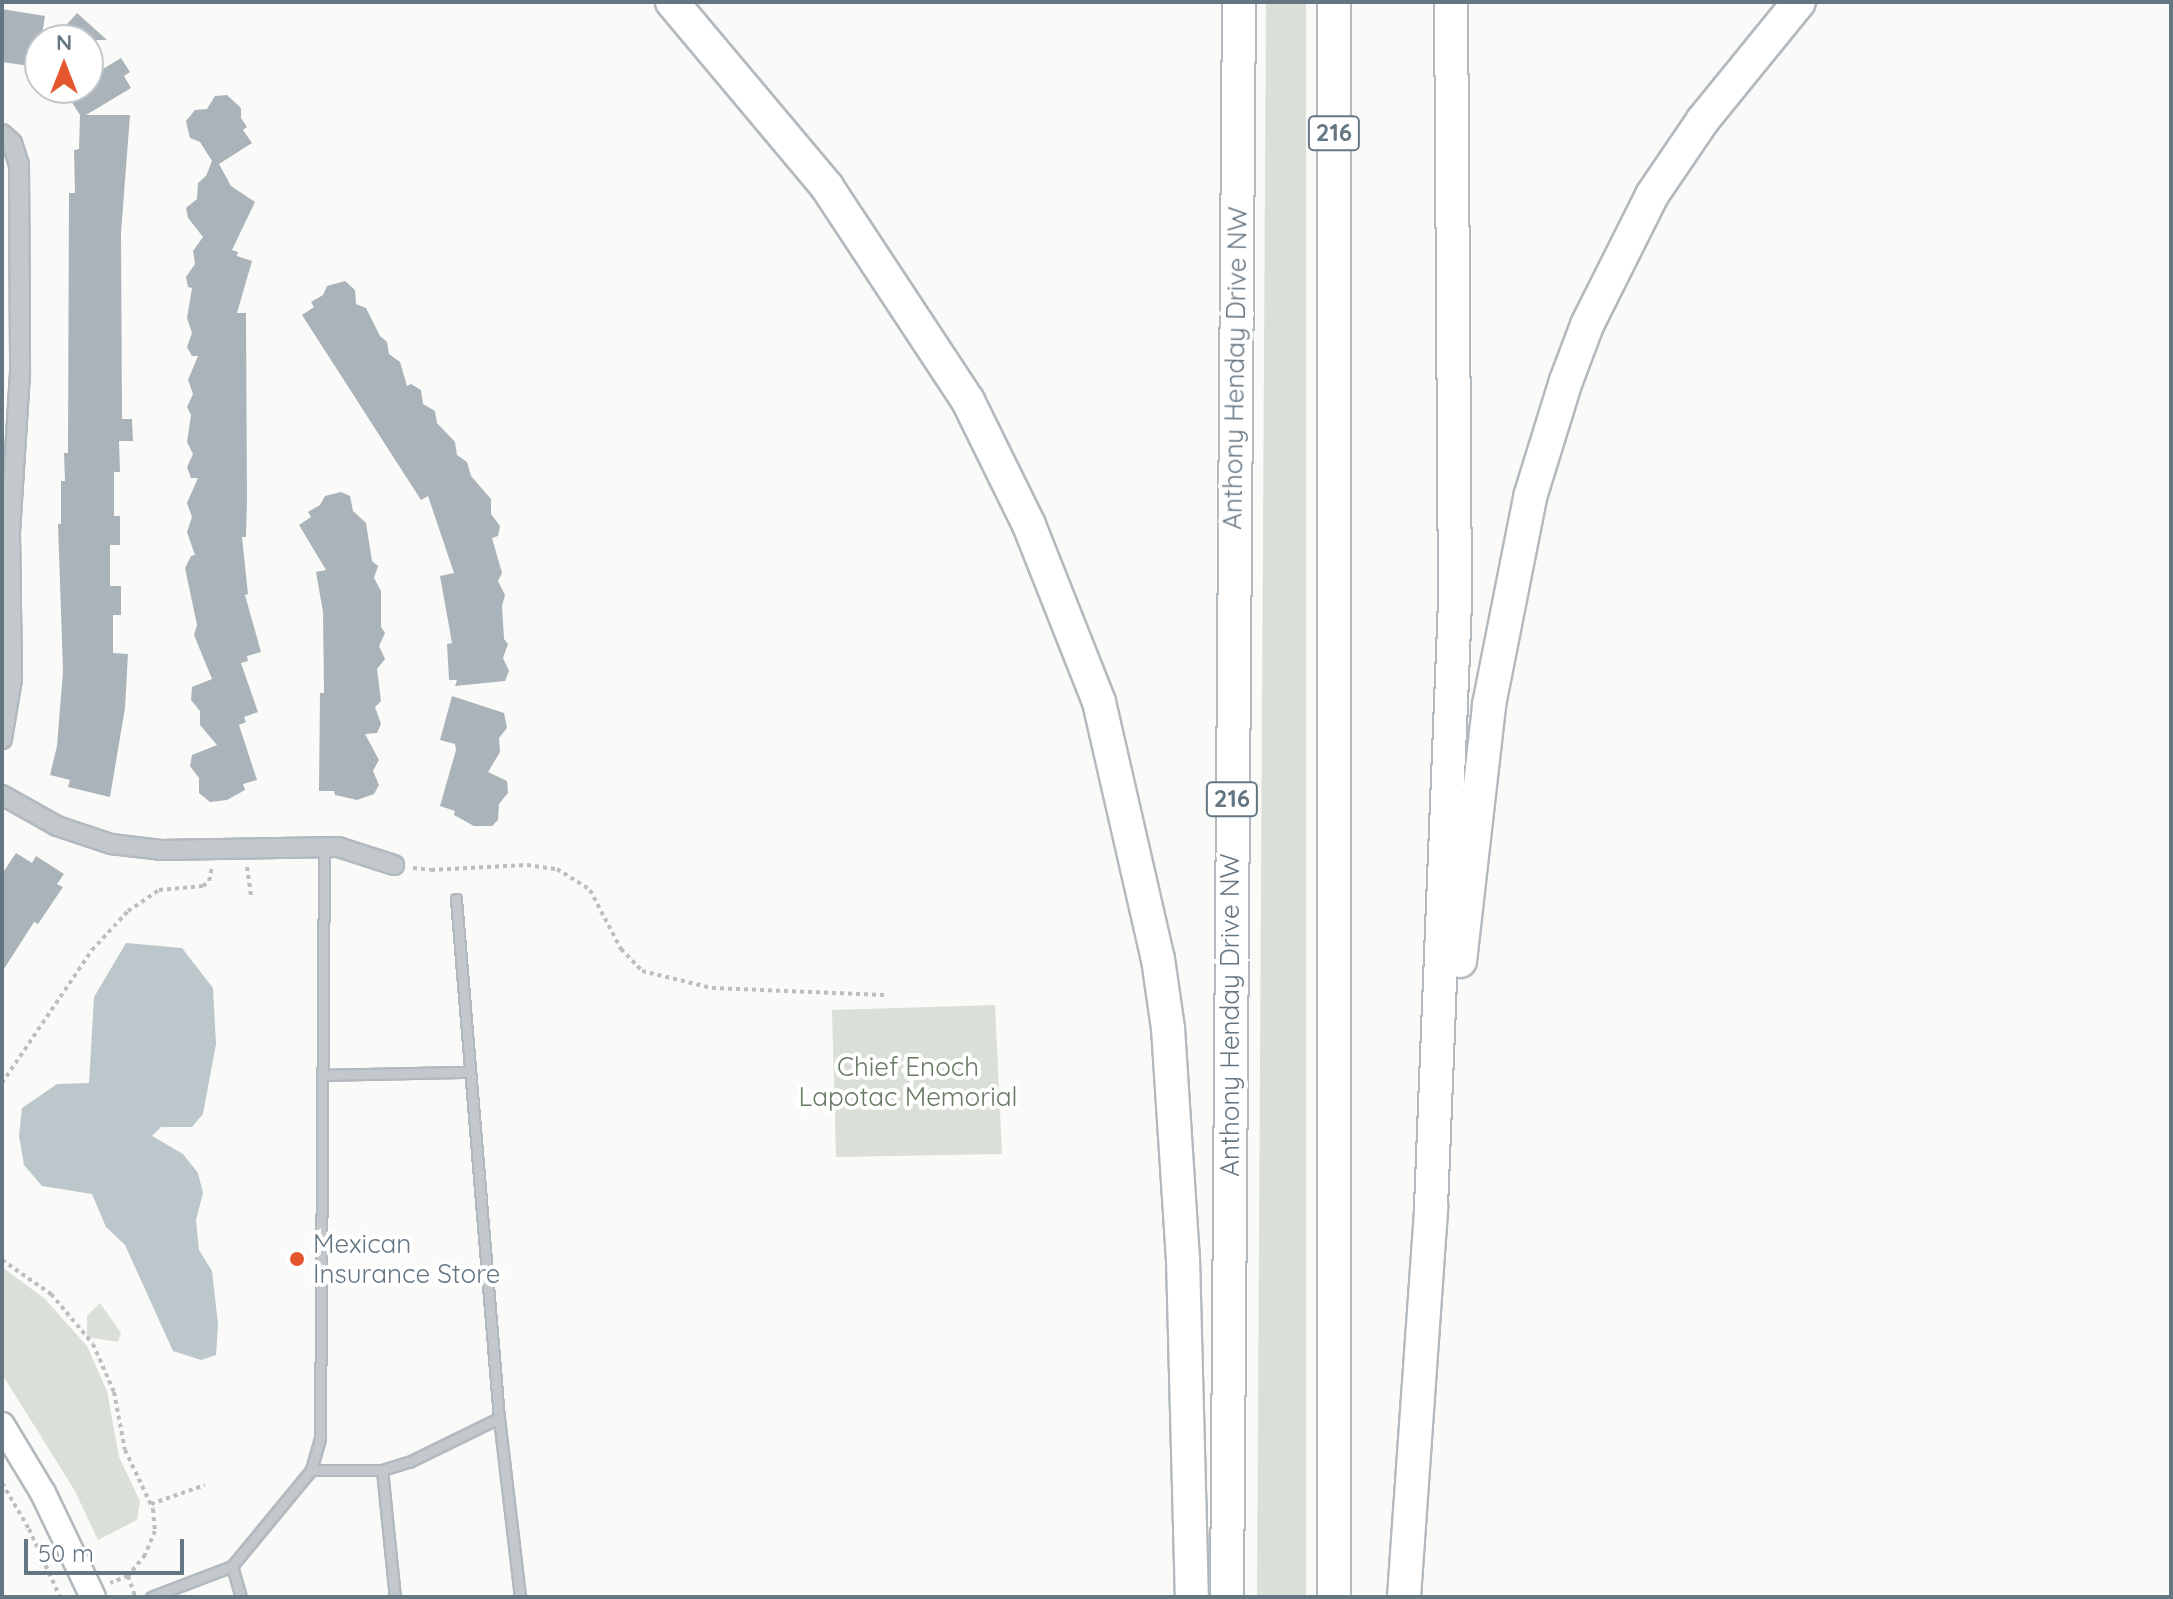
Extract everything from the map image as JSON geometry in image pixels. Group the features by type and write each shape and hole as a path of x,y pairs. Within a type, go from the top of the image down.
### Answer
{"highway":[{"path":"672,2 827,187 968,401 1029,525 1099,702 1155,945 1168,1028 1183,1259 1192,1597"},
{"name":"Anthony Henday Drive NW","path":"1227,1597 1239,2"},
{"name":"216","path":"1334,2 1334,1597"},
{"path":"1404,1597 1431,1207 1455,601 1451,2"},
{"path":"1431,1207 1489,705 1530,497 1587,325 1652,195 1703,120 1799,2"}],"main road":[{"path":"2,1425 43,1493 92,1594"}],"street":[{"path":"2,134 12,143 19,165 20,373 10,534 12,679 2,739"},
{"path":"2,795 57,826 103,842 161,850 324,846 350,849 394,865"}],"lane":[{"path":"151,1597 232,1566 311,1470 320,1438 324,846"},
{"path":"456,899 499,1418 520,1597"},
{"path":"323,1075 468,1072"},
{"path":"311,1470 382,1470 409,1462 499,1418"},
{"path":"382,1470 395,1597"},
{"path":"232,1566 241,1597"}],"path":[{"path":"246,848 251,897"},
{"path":"2,1083 92,950 146,896 159,890 203,886 211,873 213,849"},
{"path":"394,865 431,870 527,865 557,869 590,890 621,949 642,971 712,988 884,995"},
{"path":"2,1260 51,1294 93,1344 114,1392 125,1450 151,1504 155,1531 145,1555 128,1576 92,1594"},
{"path":"2,1483 29,1529 60,1597"},
{"path":"151,1504 205,1485"},
{"path":"128,1576 135,1597"}],"green space":[{"path":"1266,2 1306,2 1306,1597 1257,1597"},
{"name":"Chief Enoch Lapotac Memorial","path":"995,1005 1002,1154 836,1157 832,1010"},
{"path":"2,1267 45,1299 87,1346 107,1391 119,1457 140,1501 137,1520 98,1540 75,1491 2,1374"},
{"path":"100,1303 121,1333 118,1342 87,1337 87,1316"}],"shaded area":[{"path":"126,943 182,948 213,988 216,1044 203,1114 192,1127 161,1127 152,1136 183,1154 198,1173 203,1193 196,1220 199,1250 212,1271 218,1324 216,1355 201,1360 173,1351 125,1245 106,1227 92,1194 42,1186 24,1165 19,1136 22,1108 57,1084 89,1083 94,997"}],"building":[{"path":"2,9 45,16 44,24 24,24 24,65 2,62"},
{"path":"77,13 89,24 67,24"},
{"path":"121,58 130,72 124,76 131,88 86,115 130,115 121,233 122,419 132,419 133,441 119,441 120,472 114,472 114,516 120,516 120,545 110,545 110,586 121,586 121,615 113,615 113,653 128,654 125,708 110,797 68,787 70,780 50,775 57,746 63,671 58,524 61,524 61,481 65,481 64,453 68,453 69,193 75,193 74,150 79,149 80,115 73,104 104,104 104,68"},
{"path":"227,95 241,108 241,118 247,127 243,130 252,143 219,164 231,186 255,202 232,250 238,252 237,256 252,261 237,313 246,313 247,500 246,537 242,537 248,594 245,595 261,652 247,656 248,661 241,663 258,712 244,717 246,722 239,725 257,780 243,784 245,790 227,800 210,802 199,793 199,778 190,766 192,755 217,745 200,725 200,711 191,700 192,687 212,679 194,635 197,625 185,568 191,556 195,555 187,532 192,517 187,503 198,478 191,478 187,467 193,454 187,442 191,415 187,407 193,394 188,380 198,356 192,356 187,347 192,333 187,318 192,288 188,287 186,277 195,264 193,251 203,237 188,218 186,208 197,199 198,183 206,176 212,161 200,142 190,138 186,121 195,110 207,109 215,96"},
{"path":"345,281 355,290 356,304 366,308 380,336 387,342 389,354 400,362 407,386 411,384 421,390 423,404 435,411 437,423 455,442 457,455 467,462 471,476 491,499 491,514 500,526 498,536 492,538 502,573 498,581 505,595 502,606 504,639 508,644 503,658 509,671 505,681 455,686 457,680 449,680 447,644 452,643 440,576 454,573 428,496 421,500 302,315 314,307 311,302 323,295 327,286"},
{"path":"341,492 350,496 353,511 366,523 372,561 378,566 374,578 381,591 381,627 385,633 379,646 385,659 377,669 381,701 375,707 381,724 377,733 365,734 379,760 373,771 379,785 374,794 357,800 335,795 334,791 319,791 320,693 324,693 323,612 316,572 326,570 299,525 311,517 308,512 320,505 325,496"},
{"path":"452,696 504,713 507,728 499,738 500,752 488,772 507,781 508,793 499,804 498,820 492,826 474,826 454,815 455,811 440,806 456,750 455,744 440,740"},
{"path":"16,853 32,863 36,856 64,874 57,884 63,887 38,924 34,922 2,972 2,874"}],"place":[{"name":"Mexican Insurance Store","path":"297,1259"}]}
